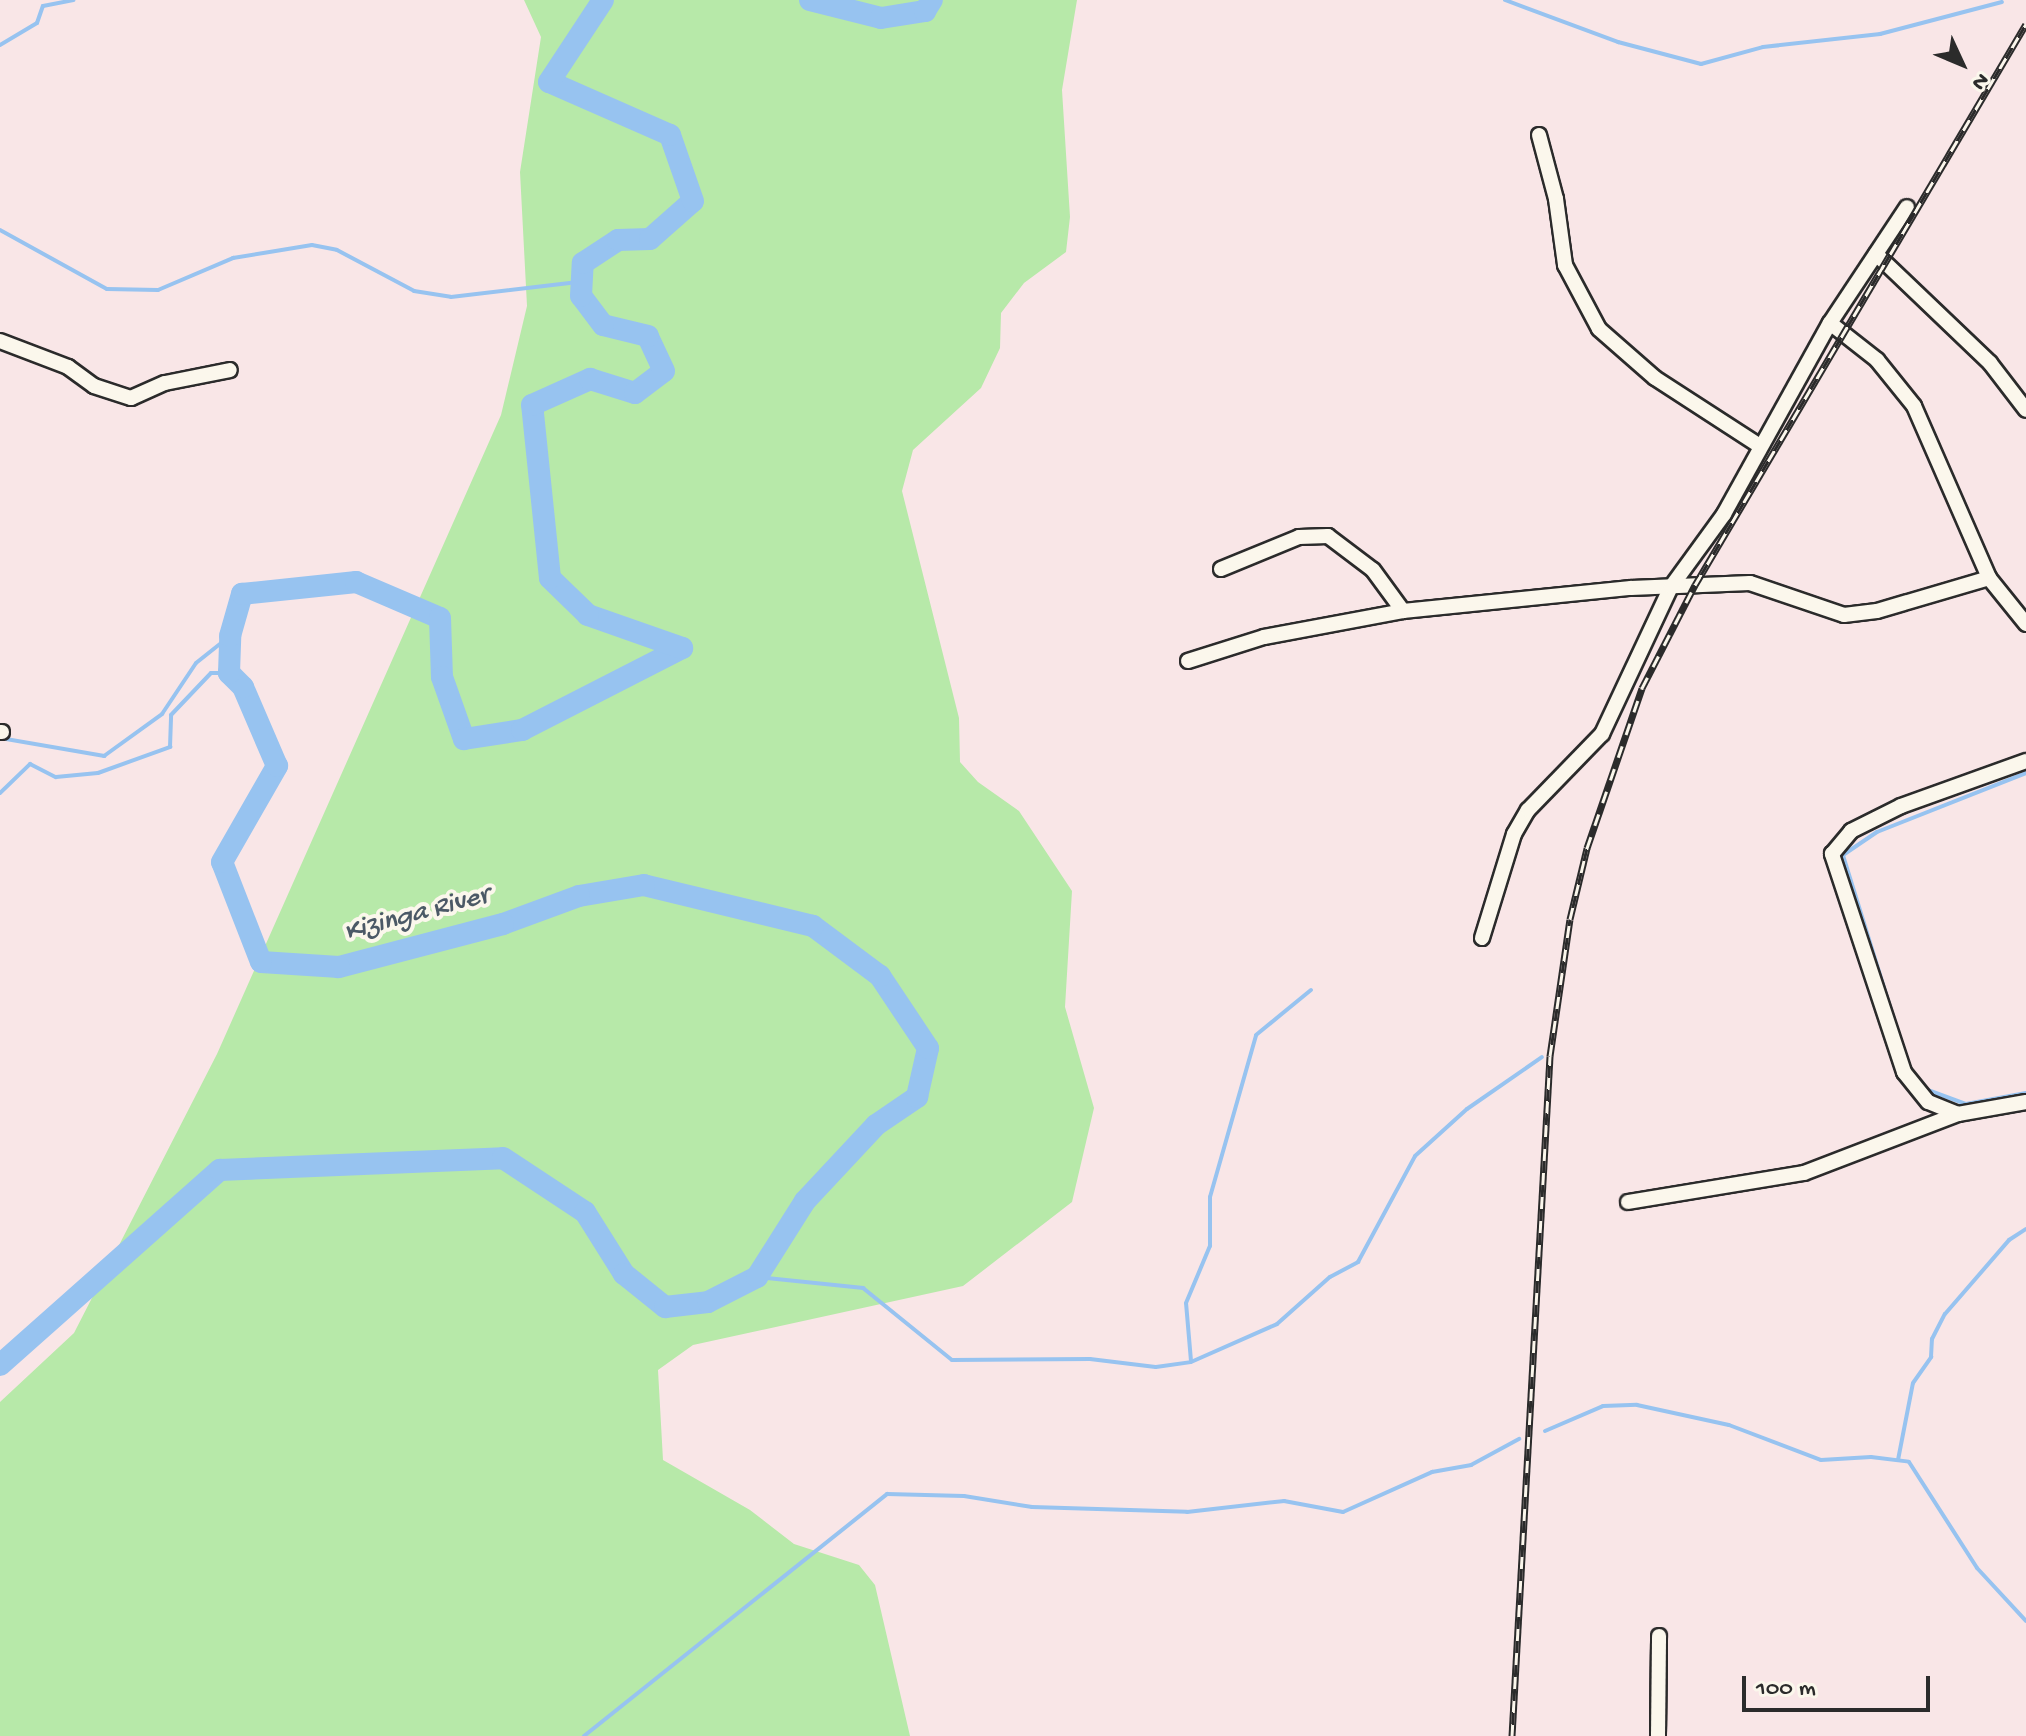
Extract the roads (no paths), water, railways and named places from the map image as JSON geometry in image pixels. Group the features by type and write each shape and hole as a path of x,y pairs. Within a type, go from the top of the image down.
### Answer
{"street":[{"path":"1539,135 1567,272 1599,329 1655,378 1758,445"},
{"path":"1482,938 1514,834 1528,810 1602,734 1671,587 1724,514 1758,445 1830,323 1907,207"},
{"path":"1876,254 1990,363 2026,410"},
{"path":"1830,323 1877,360 1914,406 1989,578 2026,624"},
{"path":"0,341 131,398 165,383 230,370"},
{"path":"1221,569 1299,537 1328,536 1366,562 1403,611"},
{"path":"1188,661 1264,637 1403,611 1750,583 1844,615 1877,611 1989,578"},
{"path":"1958,1114 1928,1102 1904,1072 1832,854 1851,831 1901,806 2026,761"},
{"path":"1628,1202 1804,1173 1958,1114 2026,1102"},
{"path":"1658,1736 1659,1636"}],"waterway":[{"path":"0,45 37,23 43,6 73,0"},
{"name":"Kizinga River","path":"0,1365 220,1170 503,1158 585,1212 624,1274 665,1307 708,1302 757,1277 805,1201 876,1125 917,1097 928,1048 880,976 813,926 644,885 579,896 503,924 339,967 261,962 222,862 277,766 243,687 229,673 230,636 242,594 356,582 440,618 442,677 464,739 522,730 682,648 588,615 550,578 532,405 590,379 635,393 664,371 648,336 603,325 581,296 583,263 618,240 650,239 693,201 670,135 549,82 603,0"},
{"name":"Kizinga River","path":"810,0 881,18 925,11 932,0"},
{"path":"1505,0 1618,42 1701,64 1763,47 1880,34 2002,2"},
{"path":"0,230 107,289 158,290 233,258 312,245 337,250 414,291 451,297 578,282"},
{"path":"0,738 104,756 162,714 196,663 230,636"},
{"path":"0,793 30,764 56,777 98,773 170,747 171,715 211,673 229,673"},
{"path":"1894,1020 1843,855 1877,832 2026,773"},
{"path":"1191,1361 1186,1303 1210,1246 1210,1197 1256,1035 1311,990"},
{"path":"1899,1036 1905,1054"},
{"path":"757,1277 863,1288 952,1360 1090,1359 1156,1367 1191,1362 1277,1324 1330,1277 1358,1262 1415,1156 1467,1109 1542,1057"},
{"path":"1925,1089 1966,1104 2026,1093"},
{"path":"1898,1460 1913,1383 1931,1357 1932,1339 1945,1314 2009,1240 2026,1229"},
{"path":"1545,1431 1603,1406 1637,1405 1729,1425 1821,1460 1871,1457 1909,1462 1977,1568 2026,1621"},
{"path":"584,1736 887,1494 964,1496 1032,1507 1187,1512 1284,1501 1343,1512 1432,1472 1471,1465 1519,1439"}],"railway":[{"path":"1512,1736 1550,1056 1570,919 1587,848 1642,688 1695,585 2026,24"}]}
